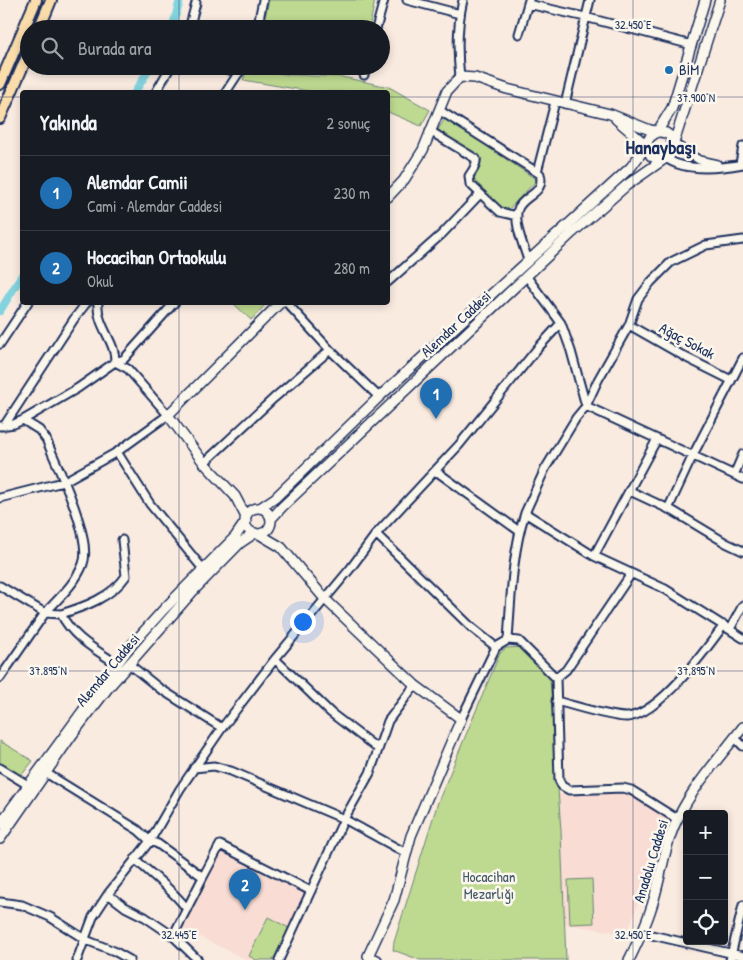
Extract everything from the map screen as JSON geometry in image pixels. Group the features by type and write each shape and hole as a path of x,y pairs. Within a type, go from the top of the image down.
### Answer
{"main road":[{"path":"27,20 36,0"},
{"path":"43,20 51,0"},
{"path":"646,145 650,136 657,132 672,108 705,0"},
{"path":"610,114 646,145 648,152 654,158 666,158 672,151 720,0"},
{"path":"0,84 20,37"},
{"path":"0,118 20,72"},
{"path":"390,194 404,180 423,150 447,91 460,77 475,78 507,90 610,114 657,132 662,132 669,136 673,143"},
{"name":"Alemdar Caddesi","path":"258,508 275,498 379,397 623,175 637,160 646,145"},
{"name":"Alemdar Caddesi","path":"271,521 282,507 527,276 627,185 666,158"},
{"path":"278,305 168,415 204,463 235,496 246,519 248,529 280,547 325,599 415,685 460,719 411,836 394,900 367,958 377,960"},
{"path":"235,496 268,512 280,547"},
{"path":"246,519 252,510 258,508"},
{"name":"Alemdar Caddesi","path":"0,824 117,664 164,609 235,537 246,519"},
{"path":"257,534 267,531 271,521"},
{"name":"Alemdar Caddesi","path":"0,840 108,688 194,590 240,544 257,534"},
{"name":"Anadolu Caddesi","path":"629,960 643,933 677,819 690,797 743,727"}],"street":[{"path":"259,20 263,0"},
{"path":"378,20 384,0"},
{"path":"407,0 460,14"},
{"path":"460,77 457,51 462,0"},
{"path":"566,104 590,0"},
{"path":"519,34 528,2 692,46"},
{"path":"191,20 196,3"},
{"path":"157,90 166,75"},
{"path":"227,90 237,75"},
{"path":"537,172 556,102"},
{"path":"439,110 540,174 542,182 536,192 521,204 517,216 528,260"},
{"path":"430,131 476,160 468,176 468,181 500,212 517,216"},
{"path":"673,143 699,160 725,166"},
{"path":"666,158 673,163 708,167 741,164 743,146"},
{"path":"390,280 442,234 480,194"},
{"path":"508,640 519,531 525,513 545,470 576,418 586,406 598,380 629,325 638,299 651,282 671,262 706,245 743,240"},
{"path":"527,276 561,323 586,406 743,479"},
{"path":"0,344 26,305"},
{"path":"2,426 85,305"},
{"path":"98,305 102,327 116,352 115,362"},
{"path":"2,426 23,420 78,388 115,362 124,359 172,305"},
{"path":"289,305 330,350 379,397"},
{"path":"77,960 93,917 108,894 150,841 194,768 222,728 376,534 459,445 537,349 561,323"},
{"name":"Ağaç Sokak","path":"629,325 687,358 731,380"},
{"path":"204,463 274,398 330,350"},
{"path":"668,509 743,358"},
{"path":"0,498 63,482 117,452 168,415 128,369 115,362"},
{"path":"0,678 45,613 71,585 83,566 86,554 78,520 46,439 39,430 23,420"},
{"path":"594,556 657,439"},
{"path":"117,452 150,504 202,569"},
{"path":"734,474 743,454"},
{"path":"436,471 519,531"},
{"path":"630,491 668,509 743,551"},
{"path":"525,513 594,556 665,590 743,638"},
{"path":"376,534 472,628 496,647"},
{"path":"0,586 45,613 61,614 76,610 106,595 126,576 122,540"},
{"path":"556,678 566,670 631,574"},
{"path":"556,701 614,716 628,717 641,712 659,702 704,654 743,605"},
{"path":"61,614 67,626 80,640 117,664"},
{"path":"460,719 496,647 508,640 519,641 556,678 559,780 562,786 569,790 623,788 631,790 677,819"},
{"path":"275,659 331,713 378,750"},
{"path":"129,664 159,688 222,728"},
{"path":"279,960 344,818 370,773 388,722 415,685"},
{"path":"735,738 743,746"},
{"path":"194,768 214,766 231,771 344,818 406,853"},
{"path":"0,768 28,785"},
{"path":"46,773 138,830 150,841 158,844 203,877"},
{"path":"174,936 220,846 311,891"},
{"path":"136,859 178,897 187,909"},
{"path":"108,894 125,907 145,917 174,936 198,960"},
{"path":"0,902 22,905 50,918 86,940 114,951 130,960"},
{"path":"731,957 743,905"},
{"path":"643,933 731,957 743,956"}],"shaded area":[{"path":"625,792 670,818 627,934 564,924 558,794"},
{"path":"221,850 309,892 275,960 247,960 181,928"}],"green space":[{"path":"269,0 375,0 371,20 264,20"},
{"path":"245,75 342,77 389,87 430,110 421,126 390,113 390,90 302,90 243,80"},
{"path":"445,118 537,180 509,209 503,209 475,183 474,176 482,159 438,130"},
{"path":"235,305 265,305 251,320"},
{"name":"Hocacihan Mezarlığı","path":"521,647 550,677 561,831 566,960 420,960 393,950 438,802 500,653 506,648"},
{"path":"0,741 33,761 20,777 0,764"},
{"path":"592,879 594,923 570,924 568,880"},
{"path":"268,917 289,928 273,960 256,960 249,956"}],"waterway":[{"path":"174,20 180,0"},
{"path":"136,90 145,75"},
{"path":"0,311 20,278"}],"place":[{"name":"BİM","path":"669,70"},
{"name":"Alemdar Camii","path":"436,419"},
{"name":"Hocacihan Ortaokulu","path":"245,910"}],"district":[{"name":"Hanaybaşı","path":"661,147"}]}
